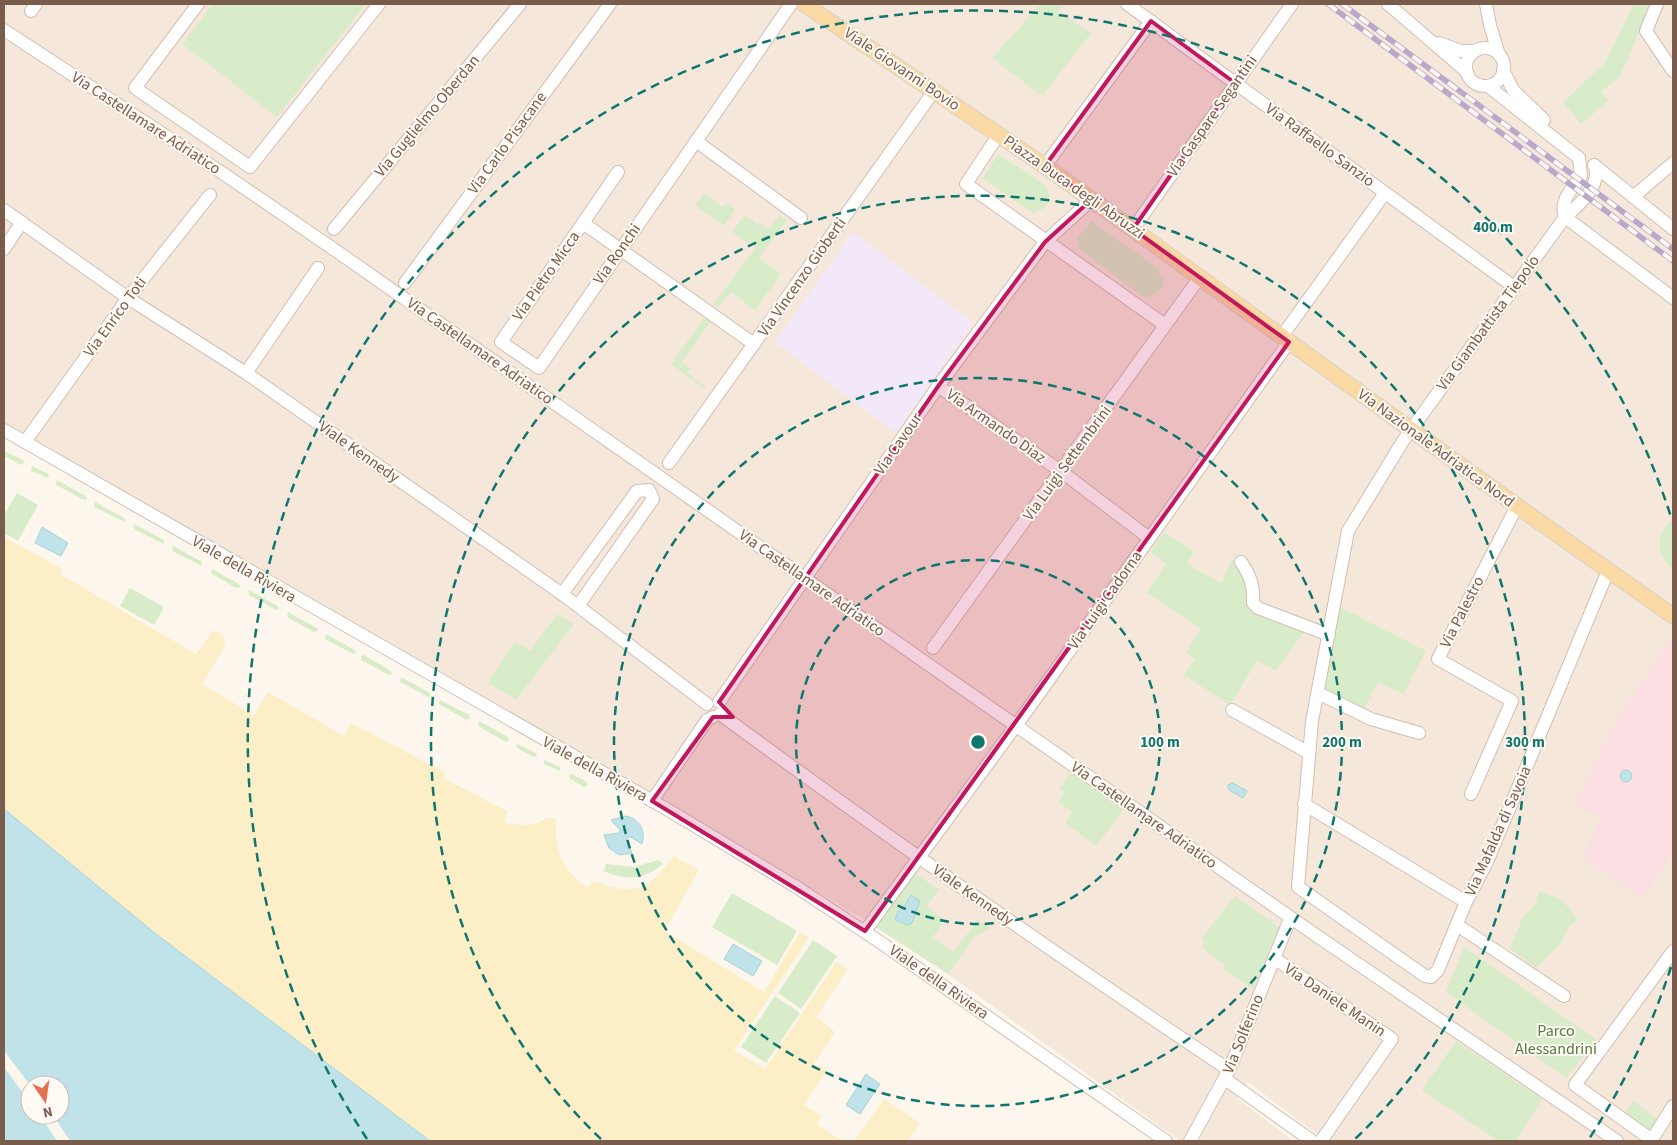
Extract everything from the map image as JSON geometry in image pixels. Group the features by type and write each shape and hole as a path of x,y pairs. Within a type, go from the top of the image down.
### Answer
{"main road":[{"name":"Viale Giovanni Bovio","path":"804,4 999,134"},
{"name":"Piazza Duca degli Abruzzi","path":"999,134 1200,277"},
{"name":"Via Nazionale Adriatica Nord","path":"1200,277 1673,616"}],"street":[{"path":"198,4 135,88 250,167 379,4"},
{"name":"Via Guglielmo Oberdan","path":"334,229 520,4"},
{"name":"Via Carlo Pisacane","path":"405,283 610,4"},
{"name":"Via Ronchi","path":"539,368 791,4"},
{"name":"Via Raffaello Sanzio","path":"1127,4 1514,287"},
{"name":"Via Gaspare Segantini","path":"1133,229 1292,4"},
{"path":"1388,4 1434,41 1466,72 1472,81 1488,86 1579,158 1581,176"},
{"path":"1486,4 1503,70 1513,90 1596,171 1610,179 1673,229"},
{"path":"1657,4 1646,32 1673,71"},
{"path":"1045,166 1151,22"},
{"path":"1466,72 1467,60 1486,42 1490,24"},
{"name":"Via Castellamare Adriatico","path":"4,30 245,188 1320,938 1617,1141"},
{"path":"1434,41 1461,51 1490,49 1499,55"},
{"path":"1488,86 1498,80 1503,70"},
{"name":"Via Vincenzo Gioberti","path":"669,462 934,91"},
{"name":"Piazza Duca degli Abruzzi","path":"999,134 966,184 1045,242 1165,325"},
{"path":"696,141 800,218"},
{"path":"1633,197 1673,163"},
{"path":"1596,171 1581,176 1566,198 1563,208 1565,217 1673,298"},
{"name":"Via Giambattista Tiepolo","path":"1411,430 1565,217 1579,206 1596,181 1596,171"},
{"name":"Via Pietro Micca","path":"539,368 501,342 618,172"},
{"name":"Via Luigi Cadorna","path":"865,932 1149,538 1384,193"},
{"name":"Via Enrico Toti","path":"25,442 128,298 210,195"},
{"name":"Via Cavour","path":"652,801 938,386 1045,242 1091,200"},
{"name":"Viale Kennedy","path":"4,210 128,298 246,373 562,594 715,709 918,857 1227,1074 1312,1141"},
{"path":"4,249 22,222"},
{"path":"583,223 754,344"},
{"path":"246,373 318,268"},
{"name":"Via Luigi Settembrini","path":"933,648 1062,472 1200,277"},
{"name":"Via Armando Diaz","path":"938,386 1062,472 1149,538"},
{"name":"Viale della Riviera","path":"4,430 652,801 865,932 1166,1141"},
{"path":"1411,430 1348,530 1318,693 1304,804 1466,902"},
{"path":"562,594 636,491 649,490 653,499 578,606"},
{"name":"Via Palestro","path":"1471,794 1512,701 1438,659 1517,506"},
{"path":"1242,562 1251,577 1254,589 1253,603 1258,608 1329,636"},
{"name":"Via Mafalda di Savoia","path":"1304,804 1298,887 1425,976 1431,976 1438,970 1466,902 1487,862 1608,571"},
{"path":"1318,693 1371,719 1419,733"},
{"path":"1232,710 1309,753"},
{"name":"Via Solferino","path":"1190,1141 1227,1074 1288,924"},
{"path":"1457,925 1564,996"},
{"path":"1673,951 1575,1085 1651,1141 1673,1106"},
{"name":"Via Daniele Manin","path":"1274,958 1392,1039 1321,1141"}],"highlighted area":[{"path":"1151,21 1235,83 1133,229 1289,342 865,931 652,801 713,717 733,717 719,702 939,385 1045,242 1091,200 1045,166"}],"shaded area":[{"path":"4,4 1673,4 1673,1141 1326,1141 1248,1082 1237,1098 1293,1141 1180,1141 948,974 870,923 705,826 4,425"},
{"path":"853,232 973,323 896,433 775,342"},
{"path":"1672,637 1673,851 1643,899 1583,857 1602,817 1574,806 1615,722"}],"green space":[{"path":"213,4 366,4 277,117 182,44"},
{"path":"1041,4 1065,4 1058,11 1091,33 1042,96 992,58"},
{"path":"1634,4 1649,4 1629,57 1619,77 1601,92 1608,101 1581,124 1563,102 1605,63"},
{"path":"998,154 1044,184 1050,195 1045,208 1033,213 983,178"},
{"path":"704,193 723,207 726,203 735,210 724,226 695,205"},
{"path":"745,215 758,225 760,222 769,229 780,215 787,220 759,258 781,274 755,310 731,292 718,308 713,305 757,246 751,241 749,244 732,232"},
{"path":"1091,221 1159,269 1160,277 1164,280 1158,292 1145,298 1080,250 1077,239"},
{"path":"705,317 711,321 682,362 690,368 687,373 705,386 703,388 671,364"},
{"path":"4,451 23,460 24,463 21,465 4,456"},
{"path":"32,466 48,474 49,478 31,471"},
{"path":"57,480 86,496 87,499 84,500 56,485"},
{"path":"17,493 38,505 18,541 4,533 4,515"},
{"path":"95,502 124,518 125,522 94,507"},
{"path":"1673,519 1673,569 1667,564 1660,551 1660,538 1667,525"},
{"path":"134,524 164,540 164,544 134,529"},
{"path":"1164,532 1194,551 1187,564 1221,583 1232,559 1242,571 1250,598 1304,632 1276,671 1257,661 1230,705 1184,675 1195,659 1186,652 1201,629 1147,592 1166,564 1150,552"},
{"path":"173,546 202,562 202,566 172,551"},
{"path":"212,569 239,584 240,587 236,588 211,573"},
{"path":"130,588 164,607 154,625 120,606"},
{"path":"249,590 278,606 279,609 276,610 249,595"},
{"path":"1339,607 1426,651 1403,694 1378,683 1364,708 1322,687"},
{"path":"288,612 317,628 318,631 314,632 287,617"},
{"path":"557,614 574,624 516,700 488,683 514,642 530,651"},
{"path":"326,634 355,650 356,653 353,654 325,639"},
{"path":"364,655 391,671 392,674 389,675 361,660 361,656"},
{"path":"401,677 430,693 431,696 428,697 400,682"},
{"path":"440,700 469,715 470,718 467,720 439,704"},
{"path":"479,721 508,737 509,740 506,742 478,726"},
{"path":"517,744 536,753 537,756 533,757 517,748"},
{"path":"544,760 560,767 560,771 544,764"},
{"path":"1072,772 1124,809 1096,846 1065,823 1072,812 1058,802 1065,792 1059,788"},
{"path":"570,773 587,782 588,785 584,787 569,778"},
{"path":"658,860 663,864 642,876 619,876 604,871 606,864 634,867"},
{"path":"913,872 939,890 926,906 945,920 933,937 953,952 978,920 991,928 974,937 948,974 874,926"},
{"path":"1539,891 1562,900 1578,919 1569,927 1561,943 1536,968 1510,949 1522,919 1536,903"},
{"path":"732,893 797,931 777,965 712,927"},
{"path":"1235,896 1279,927 1253,989 1223,969 1225,965 1201,947 1205,942 1201,939"},
{"path":"813,940 837,956 801,1009 778,993"},
{"name":"Parco Alessandrini","path":"1464,947 1597,1040 1566,1078 1446,992"},
{"path":"775,996 800,1013 766,1063 741,1047"},
{"path":"1456,1041 1542,1099 1516,1141 1499,1141 1422,1090"},
{"path":"1634,1101 1657,1119 1649,1130 1626,1117 1626,1110"}],"sand":[{"path":"4,537 62,569 60,574 196,654 213,630 224,636 225,646 202,684 254,715 268,692 344,736 351,723 445,772 443,778 507,811 504,823 527,825 537,823 547,817 556,819 557,841 562,859 571,874 588,888 593,881 620,888 639,888 656,877 674,856 699,870 664,931 764,992 800,932 809,938 734,1050 765,1069 836,962 848,969 816,1017 835,1032 814,1063 827,1071 804,1105 822,1116 816,1124 843,1141 430,1141 156,934 4,809"},
{"path":"884,1099 920,1123 908,1141 854,1141"}],"water":[{"path":"42,527 68,543 61,556 35,543"},
{"path":"1628,770 1631,771 1631,781 1624,782 1621,781 1620,774 1621,771"},
{"path":"1233,783 1247,791 1243,798 1229,790 1228,785"},
{"path":"4,809 156,934 430,1141 4,1141"},
{"path":"626,816 635,820 641,826 643,839 642,844 629,836 626,840 632,853 619,855 609,848 604,835 619,833 620,830 611,820"},
{"path":"911,895 920,901 912,923 907,925 895,920 898,911 903,908"},
{"path":"733,944 762,961 753,976 724,959"},
{"path":"866,1074 880,1084 860,1114 846,1105"}],"pier":[{"path":"5,1052 22,1075 20,1075 20,1089 4,1067"},
{"path":"47,1125 60,1125 70,1141 57,1141"}],"railway":[{"path":"1328,4 1673,261"},
{"path":"1342,4 1673,249"}]}
